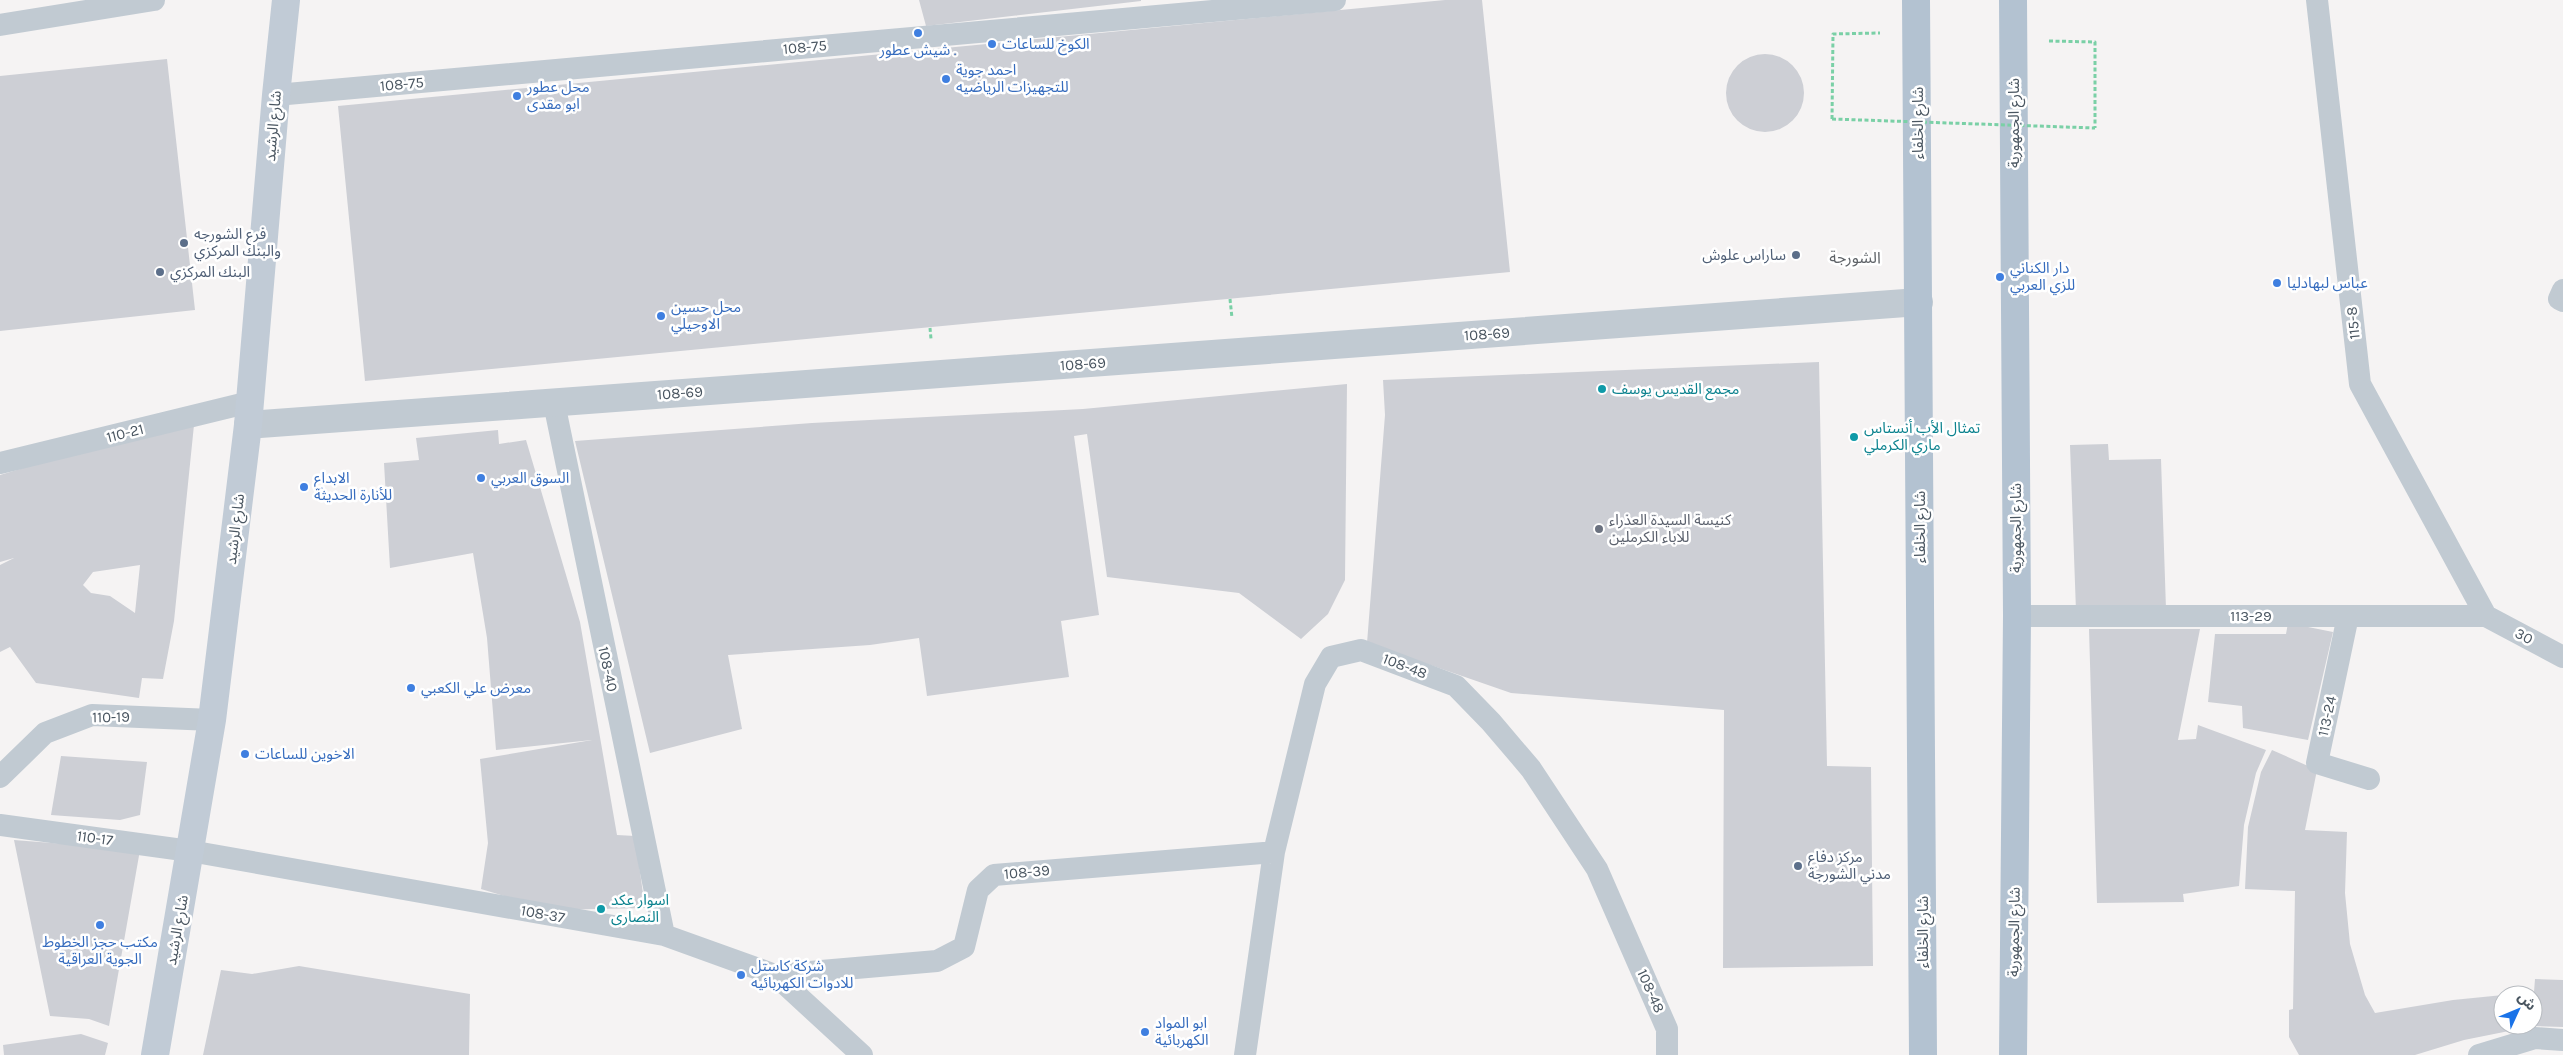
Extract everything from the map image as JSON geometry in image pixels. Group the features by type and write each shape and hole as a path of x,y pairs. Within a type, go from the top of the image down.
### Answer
{"main road":[{"name":"شارع الرشيد","path":"155,1055 212,720 249,413 286,0"},
{"name":"شارع الخلفاء","path":"1916,0 1923,1055"},
{"name":"شارع الجمهورية","path":"2013,0 2017,616 2013,1055"}],"street":[{"name":"108-69","path":"249,413 554,402 1919,302"}],"lane":[{"path":"0,25 154,0"},
{"name":"108-75","path":"276,95 1304,1 1335,0"},
{"name":"115-8","path":"2317,0 2360,384 2486,616"},
{"name":"108-40","path":"554,402 664,935"},
{"name":"110-21","path":"0,463 249,413"},
{"name":"113-29","path":"2017,616 2486,616"},
{"name":"113-24","path":"2348,616 2317,763 2369,779"},
{"name":"30","path":"2486,616 2563,657"},
{"name":"108-48","path":"1245,1055 1274,852 1315,684 1330,657 1362,650 1456,686 1491,722 1530,770 1597,869 1667,1029 1667,1055"},
{"name":"110-19","path":"0,777 45,733 92,715 212,720"},
{"name":"110-17","path":"0,825 190,851"},
{"name":"108-37","path":"190,851 664,935 775,975 862,1055"},
{"name":"108-39","path":"775,975 937,960 964,947 978,890 994,875 1274,852"},
{"path":"2479,1055 2535,1038 2563,1040"}],"path":[{"path":"1917,32 1833,34 1832,119 2095,128 2095,42 2013,40"}],"building":[{"path":"919,0 1141,0 1141,1 926,26"},
{"path":"1445,0 1482,0 1510,272 365,381 338,106"},
{"path":"1765,54 1780,57 1793,65 1801,78 1804,93 1801,108 1793,121 1780,129 1765,132 1750,129 1737,121 1729,108 1726,93 1729,78 1737,65 1750,57"},
{"path":"167,59 195,310 0,331 0,76"},
{"name":"كنيسة السيدة العذراء للاباء الكرملين","path":"1819,362 1827,766 1871,767 1873,966 1723,968 1724,710 1511,693 1367,643 1385,415 1383,380"},
{"path":"1347,384 1345,580 1328,614 1301,639 1239,593 1107,577 1087,434 1074,436 1099,615 1061,621 1069,677 927,696 919,638 870,645 728,655 742,729 650,753 575,441 812,423 1083,409"},
{"path":"194,425 174,621 163,679 142,678 139,698 36,683 10,647 0,652 0,565 14,558 0,562 0,475 70,454","holes":["140,565 135,613 110,596 91,593 83,585 93,572"]},
{"path":"498,430 499,444 526,440 580,622 617,835 635,836 645,908 551,910 481,889 488,843 480,759 592,740 496,750 487,638 473,553 390,568 384,463 419,460 416,438"},
{"path":"2108,444 2109,460 2161,459 2166,609 2076,611 2070,445"},
{"path":"2288,623 2333,632 2308,740 2243,728 2242,706 2208,702 2215,634 2286,634"},
{"path":"2089,629 2200,629 2178,740 2196,739 2198,725 2266,750 2256,773 2244,825 2239,886 2183,894 2184,902 2097,903"},
{"path":"2272,750 2317,770 2305,830 2347,832 2345,893 2350,944 2365,995 2375,1013 2453,1000 2493,996 2493,1034 2464,1040 2415,1055 2299,1055 2289,1037 2289,1010 2293,1009 2295,891 2245,889 2248,827 2261,772"},
{"path":"61,756 147,762 140,815 120,820 51,815"},
{"path":"14,840 140,850 109,1026 89,1019 50,1016"},
{"path":"299,966 470,994 469,1055 203,1055 221,970 252,974"},
{"path":"2535,979 2563,980 2563,1027 2543,1026 2543,985 2535,985"},
{"path":"81,1034 108,1043 105,1055 4,1055 3,1045"}],"place":[{"name":"شيش عطور .","path":"918,33"},
{"name":"الكوخ للساعات","path":"992,44"},
{"name":"احمد جوية للتجهيزات الرياضيه","path":"946,79"},
{"name":"محل عطور ابو مقدى","path":"517,96"},
{"name":"فرع الشورجه والبنك المركزي","path":"184,243"},
{"name":"ساراس علوش","path":"1796,255"},
{"name":"البنك المركزي","path":"160,272"},
{"name":"دار الكناني للزي العربي","path":"2000,277"},
{"name":"عباس لبهادليا","path":"2277,283"},
{"name":"محل حسين الاوحيلي","path":"661,316"},
{"name":"مجمع القديس يوسف","path":"1602,389"},
{"name":"تمثال الأب أنستاس ماري الكرملي","path":"1854,437"},
{"name":"السوق العربي","path":"481,478"},
{"name":"الابداع للأنارة الحديثة","path":"304,487"},
{"name":"كنيسة السيدة العذراء للاباء الكرملين","path":"1599,529"},
{"name":"معرض علي الكعبي","path":"411,688"},
{"name":"الاخوين للساعات","path":"245,754"},
{"name":"مركز دفاع مدني الشورجة","path":"1798,866"},
{"name":"اسوار عكد النصارى","path":"601,909"},
{"name":"مكتب حجز الخطوط الجوية العراقية","path":"100,925"},
{"name":"شركة كاستل للادوات الكهربائيه","path":"741,975"},
{"name":"ابو المواد الكهربائية","path":"1145,1032"}],"district":[{"name":"الشورجة","path":"1855,257"}]}
